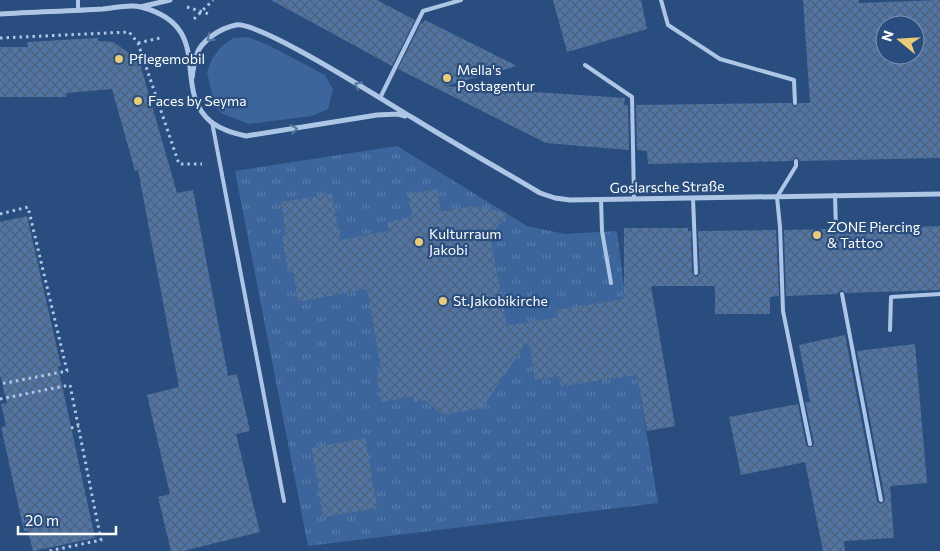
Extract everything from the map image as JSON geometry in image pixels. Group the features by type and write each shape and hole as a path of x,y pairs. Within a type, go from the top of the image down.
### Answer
{"street":[{"path":"140,7 170,0"},
{"name":"Goslarsche Straße","path":"0,14 140,7 169,20 177,25 186,42 197,104 204,115 226,131 246,136 377,115 398,114 414,120"},
{"name":"Goslarsche Straße","path":"192,78 196,54 202,45 220,30 238,25 253,28 380,98 414,120 540,193 555,198 570,200 940,194"}],"lane":[{"path":"78,0 78,10"},
{"path":"380,98 423,11 461,0"},
{"path":"661,0 668,24 720,59 794,80 795,103"},
{"path":"585,65 632,97 634,199"},
{"path":"212,122 284,501"},
{"path":"796,161 796,166 777,196 783,311 810,444"},
{"path":"835,195 836,229"},
{"path":"694,198 696,273"},
{"path":"601,199 603,232 611,283"},
{"path":"842,294 881,500"},
{"path":"890,330 890,298 940,294"}],"path":[{"path":"201,12 213,0"},
{"path":"0,38 129,32 138,43 179,164 220,165"},
{"path":"0,214 28,207 39,262 67,371 0,384"},
{"path":"0,399 70,385 101,540 49,551"},
{"path":"71,428 78,426"},
{"path":"86,499 93,498"}],"green space":[{"path":"248,37 268,45 325,75 333,90 328,109 312,116 249,124 221,113 214,104 207,72 212,59 220,48 233,38"},
{"path":"397,146 527,226 565,234 617,231 627,313 658,503 308,546 235,171"}],"building":[{"path":"271,0 377,0 415,20 392,66"},
{"path":"553,0 641,0 647,29 567,52"},
{"path":"803,0 859,0 859,3 940,0 940,158 800,161 796,157 792,161 648,164 647,151 637,150 636,105 791,103 795,107 799,103 810,103"},
{"path":"425,20 517,66 445,86 625,98 624,105 628,105 629,150 546,143 398,69 421,23"},
{"path":"98,38 98,41 113,42 139,60 177,193 193,190 228,376 237,374 250,431 236,434 260,532 183,551 171,551 158,497 170,494 147,395 179,387 138,170 135,171 112,89 67,93 66,97 0,97 0,47 28,47 27,42"},
{"path":"437,189 441,212 473,206 507,213 490,237 507,326 558,317 557,310 624,299 624,228 688,228 688,231 691,231 692,273 696,277 700,273 698,231 776,230 779,296 770,297 770,314 715,314 715,286 651,286 675,426 647,431 637,375 561,386 559,376 535,380 529,339 482,408 443,415 425,400 414,402 413,396 381,402 377,377 381,368 367,289 298,302 293,269 288,270 282,236 286,235 281,202 332,194 340,240 389,231 387,222 412,217 408,194"},
{"path":"27,216 61,366 58,367 95,538 33,551 28,531 24,531 1,427 6,426 1,404 7,403 0,375 0,222"},
{"path":"940,226 940,290 846,293 842,290 837,294 786,296 784,230 832,229 836,233 840,229"},
{"path":"845,335 877,501 880,504 885,499 857,351 915,344 927,483 890,486 894,538 844,541 845,551 823,551 805,462 741,475 729,417 798,404 806,445 812,447 814,443 805,402 810,402 799,345"},
{"path":"365,438 377,508 323,517 312,448"}],"place":[{"name":"Pflegemobil","path":"119,59"},
{"name":"Mella's Postagentur","path":"447,78"},
{"name":"Faces by Seyma","path":"138,101"},
{"name":"ZONE Piercing & Tattoo","path":"817,235"},
{"name":"Kulturraum Jakobi","path":"419,242"},
{"name":"St.Jakobikirche","path":"443,301"}]}
